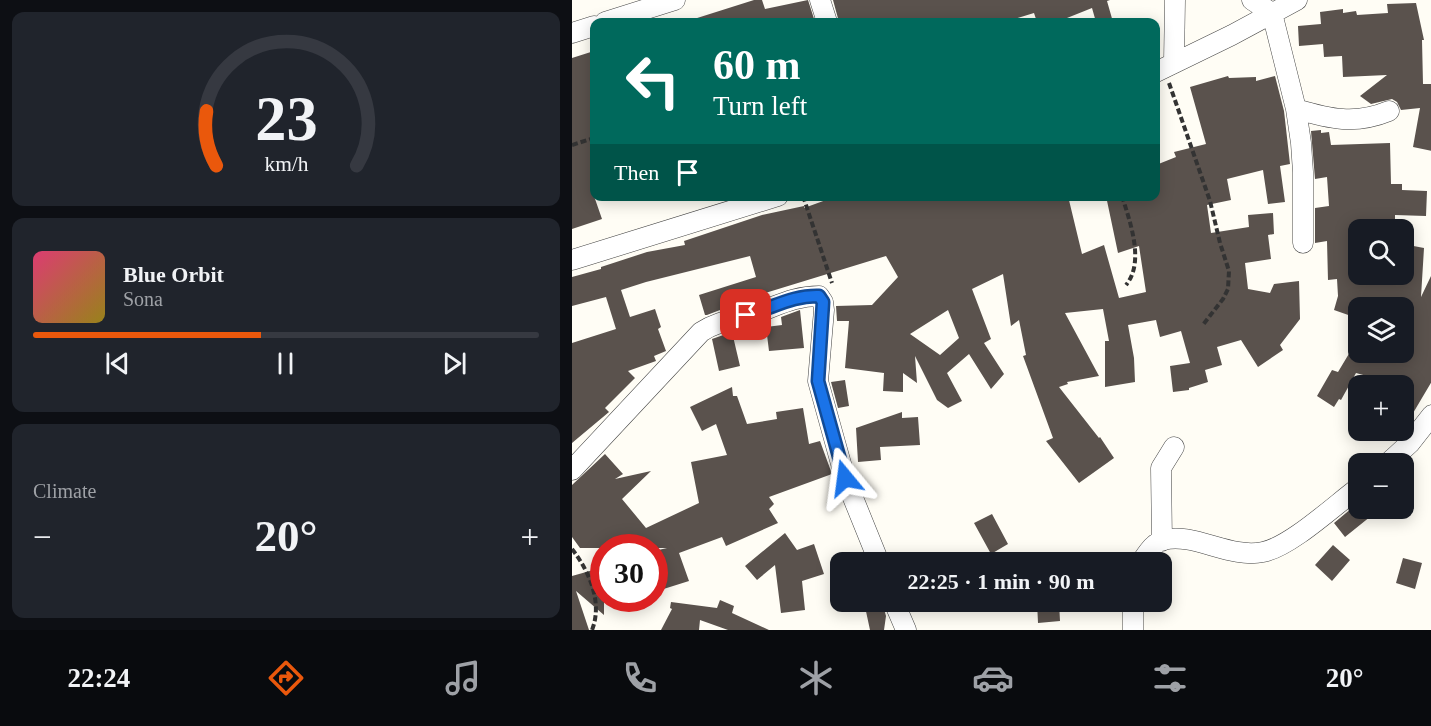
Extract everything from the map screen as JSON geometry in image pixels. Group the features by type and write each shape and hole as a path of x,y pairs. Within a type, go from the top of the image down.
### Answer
{"street":[{"path":"618,18 675,0"},
{"path":"820,0 826,18"},
{"path":"1164,68 1175,0"},
{"path":"1252,0 1272,13 1296,109 1303,172 1303,243"},
{"path":"1164,68 1297,0"},
{"path":"572,33 590,27"},
{"path":"1296,109 1324,117 1361,120 1389,111"},
{"path":"572,260 762,201"},
{"path":"572,470 690,342 713,324 759,312 781,302 819,296 823,302 818,381 845,478 875,552"},
{"path":"1399,453 1432,416"},
{"path":"1162,541 1161,468 1174,447"},
{"path":"1147,552 1162,541 1175,539 1230,552 1249,554 1265,552 1281,545 1348,495"},
{"path":"898,612 906,630"},
{"path":"1133,612 1133,630"}],"path":[{"path":"1164,68 1210,201 1229,271 1228,289 1202,326"},
{"path":"572,145 590,139"},
{"path":"805,201 832,279 832,287 823,302"},
{"path":"1123,201 1133,238 1135,263 1131,278 1126,285"},
{"path":"572,549 590,576 594,592 596,621 592,630"}],"building":[{"path":"754,0 762,0 765,9 808,0 814,18 697,18"},
{"path":"833,0 1110,0 1107,1 1112,18 1095,18 1092,8 1067,18 1036,18 1034,13 1018,18 838,18"},
{"path":"1416,3 1424,40 1422,40 1423,84 1432,84 1432,151 1413,147 1420,108 1401,110 1397,102 1392,99 1371,104 1360,96 1387,75 1343,77 1342,56 1324,57 1323,44 1299,46 1298,26 1321,24 1320,12 1343,9 1343,13 1356,11 1357,15 1388,13 1387,4"},
{"path":"590,52 590,201 596,201 602,219 572,229 572,58"},
{"path":"1228,76 1229,78 1256,77 1256,81 1275,76 1284,111 1290,164 1280,166 1285,202 1268,204 1263,170 1227,179 1231,200 1207,205 1211,233 1249,227 1248,215 1273,213 1274,234 1268,235 1271,259 1245,263 1248,289 1270,293 1274,284 1299,281 1300,319 1280,345 1283,350 1258,367 1241,340 1217,347 1222,365 1205,370 1208,382 1189,388 1189,390 1173,392 1170,366 1190,363 1181,331 1160,337 1156,320 1128,325 1134,358 1135,382 1105,387 1105,341 1109,341 1103,309 1065,313 1099,376 1067,382 1068,384 1059,387 1114,458 1079,483 1046,441 1053,438 1023,356 1026,355 1019,320 1011,326 1003,274 972,289 991,339 984,343 1004,374 991,389 969,354 947,373 962,401 948,408 937,400 915,356 917,383 903,373 903,392 883,391 884,373 845,368 849,321 837,321 836,306 872,305 898,277 886,256 720,307 720,310 707,315 705,315 699,295 756,277 750,256 621,290 630,317 655,309 661,327 658,329 666,351 654,356 656,361 628,371 635,378 605,408 609,412 572,443 572,343 616,329 606,297 572,306 572,277 647,252 685,245 684,241 762,215 804,206 804,208 823,201 1069,201 1082,254 1104,245 1119,298 1146,292 1139,246 1118,253 1107,201 1160,201 1160,163 1176,157 1174,152 1206,144 1190,87","holes":["948,310 959,338 940,355 910,334"]},
{"path":"1311,131 1329,132 1331,145 1390,143 1391,184 1402,184 1402,190 1427,191 1426,216 1395,215 1395,219 1348,219 1348,285 1414,285 1414,246 1424,248 1421,297 1432,274 1432,381 1414,411 1414,375 1356,373 1348,375 1348,387 1334,407 1317,396 1332,370 1338,372 1348,355 1348,363 1414,363 1414,297 1348,297 1348,315 1334,310 1338,296 1337,279 1328,280 1327,241 1315,243 1315,208 1329,206 1327,177 1315,179"},
{"path":"800,310 804,348 769,351 766,327 782,325 781,317"},
{"path":"732,332 740,366 719,371 712,339"},
{"path":"845,380 849,406 838,408 831,382"},
{"path":"732,387 733,396 737,396 747,424 777,419 776,412 803,408 809,444 820,441 832,474 769,497 774,504 769,509 778,523 726,546 722,537 679,553 689,581 668,588 668,534 590,534 590,548 580,548 572,537 572,485 605,454 623,474 615,479 651,471 622,499 646,528 699,503 691,462 727,455 716,424 702,431 690,407"},
{"path":"902,412 902,418 918,417 920,445 880,447 881,460 858,462 856,428"},
{"path":"1348,511 1348,519 1367,519 1345,537 1334,523"},
{"path":"992,514 1008,544 994,552 990,552 974,523"},
{"path":"785,533 797,550 814,544 824,574 802,581 805,610 781,613 775,565 757,580 745,566"},
{"path":"1333,545 1350,560 1332,581 1315,565"},
{"path":"1403,558 1422,563 1415,589 1396,583"},
{"path":"590,571 590,603 576,591 589,630 572,630 572,576"},
{"path":"720,600 734,606 732,613 769,630 728,630 700,620 699,630 661,630 672,609 670,608 671,602 717,608"},
{"path":"866,612 885,612 884,630 870,630"},
{"path":"1037,612 1060,612 1060,621 1038,623"}],"route":[{"path":"746,315 781,302 808,296 819,296 823,302 818,381 845,478"}]}
